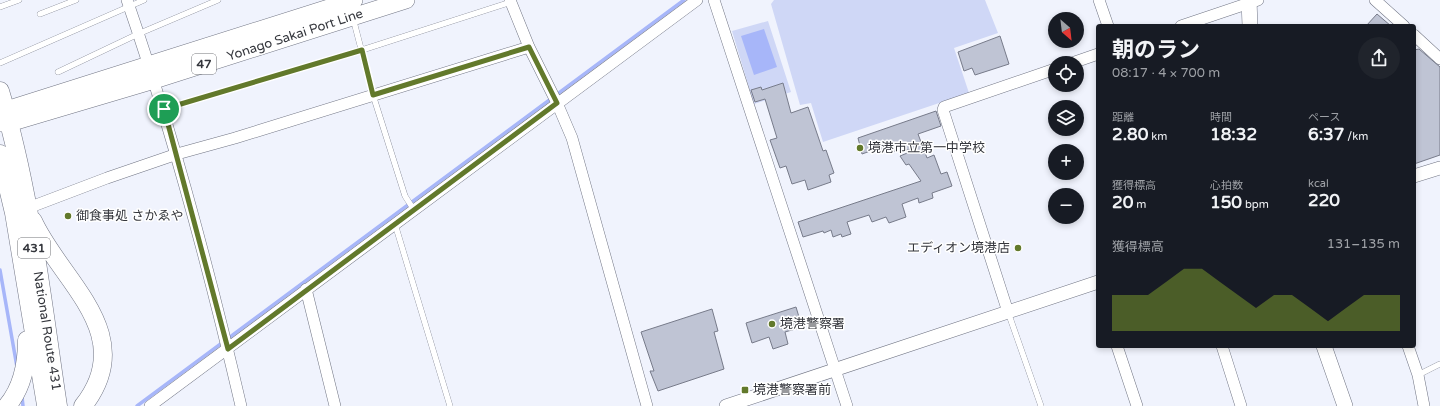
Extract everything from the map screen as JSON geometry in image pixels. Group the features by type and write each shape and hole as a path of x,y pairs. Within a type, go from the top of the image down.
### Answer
{"highway":[{"name":"National Route 431","path":"0,91 4,118 28,208 58,406"},
{"name":"National Route 431","path":"0,154 18,237 46,406"},
{"name":"National Route 431","path":"28,208 36,227 88,304 99,327 103,352 101,370 96,385 84,405"},
{"name":"National Route 431","path":"7,406 16,394 22,381 27,352 18,237"}],"main road":[{"name":"Yonago Sakai Port Line","path":"4,118 151,73 351,5 406,0"},
{"path":"1250,24 1252,1"},
{"path":"1325,348 1344,406"}],"street":[{"path":"150,406 698,0"},
{"path":"714,0 834,371 847,406"},
{"path":"1099,0 1107,24"},
{"path":"1375,0 1402,24"},
{"path":"512,1 529,47 557,103 572,138 647,406"},
{"path":"1187,24 1252,1"},
{"path":"128,3 164,109 177,154 228,349 241,406"},
{"path":"1416,37 1440,59"},
{"path":"28,208 107,178 177,154 529,47"},
{"path":"1084,59 1096,55"},
{"path":"1008,312 943,110 944,107 1048,71"},
{"path":"1416,175 1440,168"},
{"path":"726,406 1008,312 1096,285"},
{"path":"306,289 335,406"},
{"path":"1118,348 1137,406"},
{"path":"1223,348 1241,406"},
{"path":"1409,348 1418,375 1424,406"}],"lane":[{"path":"0,8 19,0"},
{"path":"40,14 76,0"},
{"path":"0,63 128,3 144,0"},
{"path":"58,72 138,34 218,0"},
{"path":"164,109 362,50 512,1"},
{"path":"351,5 373,95 406,196 414,210"},
{"path":"395,224 450,406"},
{"path":"1008,312 1041,406"},
{"path":"1418,375 1440,364"}],"shaded area":[{"path":"774,0 985,0 998,33 954,48 969,93 823,142 811,103 800,105 771,4"},
{"path":"768,21 791,92 754,104 732,31"}],"water":[{"path":"764,29 777,67 754,75 741,36"}],"building":[{"path":"1377,14 1389,24 1368,24"},
{"path":"1000,36 1009,64 975,75 972,68 964,71 958,52"},
{"path":"1419,49 1440,67 1440,155 1416,163 1416,50"},
{"path":"783,83 791,113 808,107 823,151 826,150 834,173 829,175 831,182 808,190 805,180 792,184 786,166 780,168 770,140 777,138 765,99 755,102 751,90 761,87 762,90"},
{"path":"936,111 941,126 918,134 927,158 934,155 941,174 947,172 952,186 932,193 933,198 919,203 918,198 902,204 906,217 889,223 886,217 872,222 869,215 847,222 851,234 842,237 841,234 833,237 831,230 824,233 823,231 803,237 798,222 921,181 909,164 906,165 900,156 917,149 877,153 876,149 862,154 858,138"},
{"path":"796,307 802,327 785,332 788,344 773,349 769,337 752,343 746,323"},
{"path":"712,309 718,331 714,332 724,369 658,391 650,371 654,371 641,332"}],"waterway":[{"path":"137,406 684,0"},
{"path":"0,270 17,367"},
{"path":"22,397 23,406"}],"place":[{"name":"境港市立第一中学校","path":"860,148"},
{"name":"御食事処 さかゑや","path":"68,216"},
{"name":"エディオン境港店","path":"1018,248"},
{"name":"境港警察署","path":"772,324"},
{"name":"境港警察署前","path":"745,390"}],"route":[{"path":"529,47 557,103 306,289 228,349 164,109 362,50 373,95 529,47"}]}
